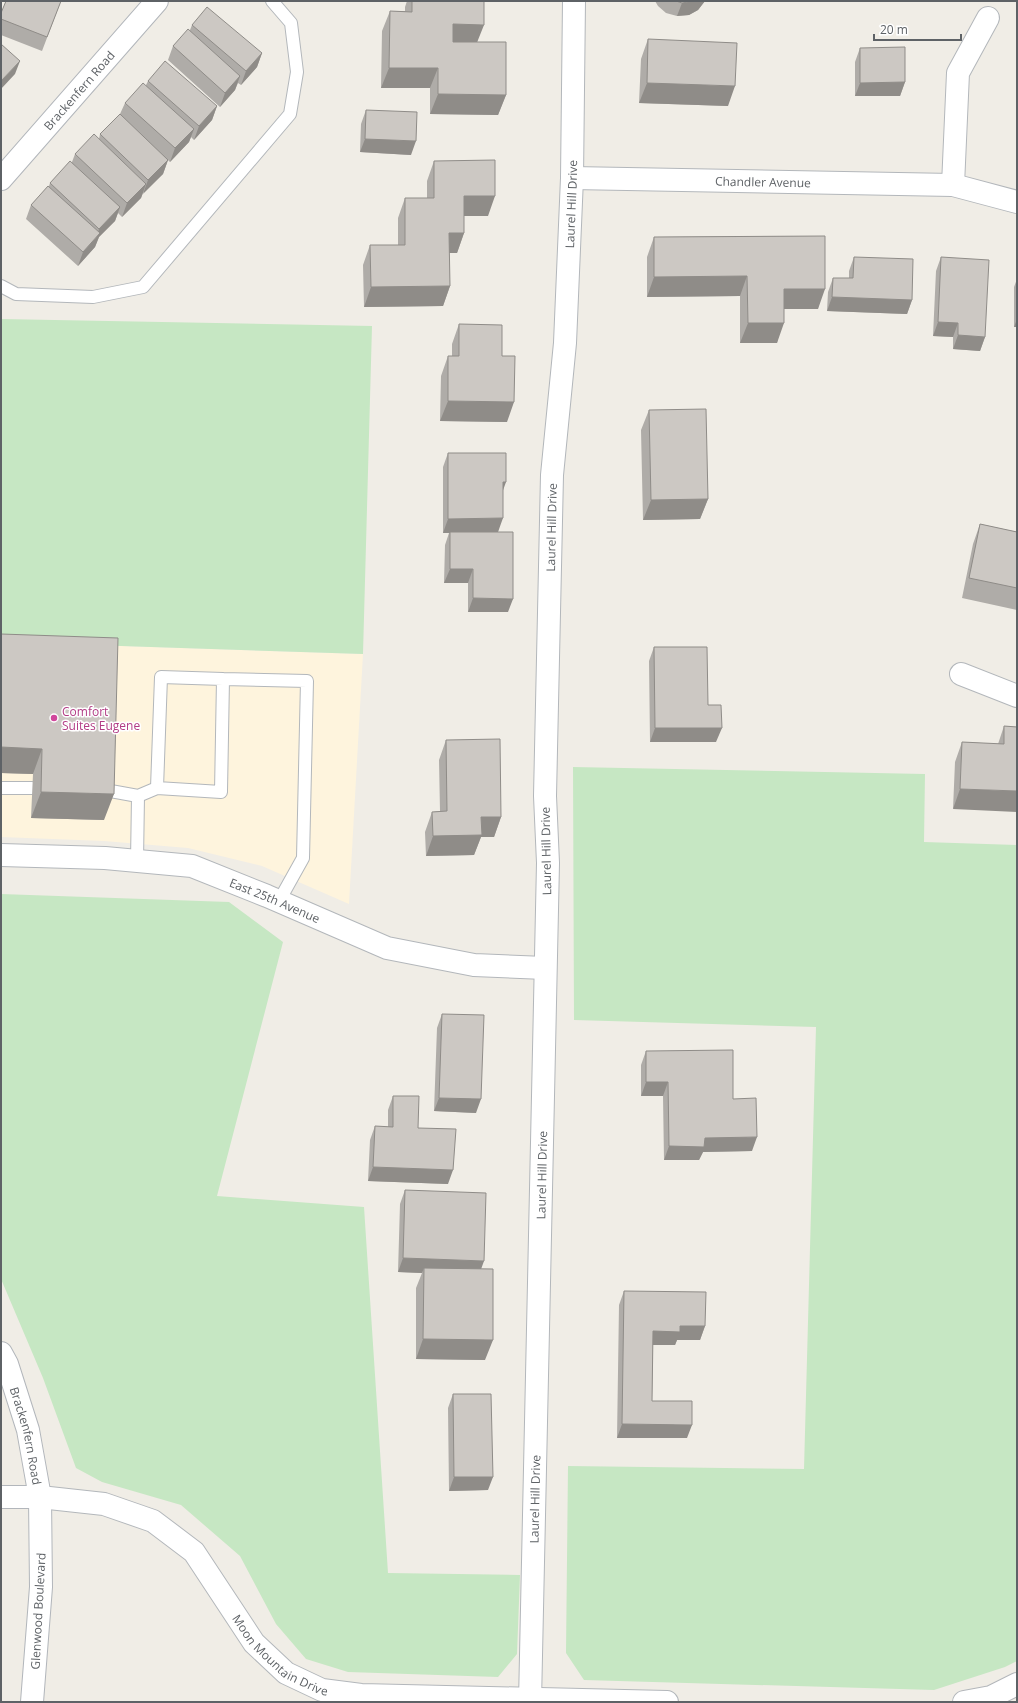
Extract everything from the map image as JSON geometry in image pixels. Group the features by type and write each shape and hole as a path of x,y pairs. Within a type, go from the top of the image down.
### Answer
{"street":[{"name":"Brackenfern Road","path":"1,179 157,1"},
{"name":"Laurel Hill Drive","path":"530,1700 548,863 545,789 552,475 565,343 572,178 574,1"},
{"path":"953,185 958,73 988,18"},
{"name":"Chandler Avenue","path":"572,178 953,185 1017,202"},
{"path":"961,674 1017,696"},
{"name":"East 25th Avenue","path":"1,855 105,858 192,866 280,901 387,948 474,964 545,968"},
{"name":"Brackenfern Road","path":"1,1353 7,1364 28,1430 40,1497"},
{"name":"Moon Mountain Drive","path":"1,1497 40,1497 104,1504 153,1521 194,1552 254,1643 286,1673 322,1690 361,1695 667,1702"},
{"name":"Glenwood Boulevard","path":"32,1702 42,1586 40,1497"},
{"path":"964,1702 991,1697 1017,1684"}],"lane":[{"path":"1,286 16,294 93,297 143,287 290,114 297,72 291,23 272,1"},
{"path":"157,788 161,677 307,681 303,858 280,901"},
{"path":"105,790 138,796 157,788 222,792 223,679"},
{"path":"1,788 32,788"},
{"path":"137,861 138,796"}],"shaded area":[{"path":"1,642 363,654 349,904 262,866 188,848 104,841 1,837"}],"green space":[{"path":"1,319 372,326 363,654 1,642"},
{"path":"573,767 925,774 924,842 1017,845 1017,1661 1005,1667 934,1690 584,1680 566,1653 568,1466 804,1469 816,1027 574,1020"},
{"path":"1,894 229,902 283,942 217,1196 364,1207 388,1573 520,1575 517,1654 498,1677 348,1672 306,1659 276,1624 240,1556 181,1505 102,1482 76,1468 43,1378 1,1279"}],"building":[{"path":"6,1 61,1 47,37 1,19 1,13"},
{"path":"412,1 484,1 484,25 453,24 453,42 506,42 506,95 438,94 438,68 389,68 390,11 412,12"},
{"path":"676,1 694,1 682,3"},
{"path":"207,7 262,53 246,71 192,25"},
{"path":"188,29 240,76 225,93 173,46"},
{"path":"648,39 737,43 735,86 647,83"},
{"path":"1,44 20,61 1,81"},
{"path":"905,47 905,82 860,83 860,48"},
{"path":"165,61 217,106 199,126 148,81"},
{"path":"143,83 194,129 175,148 125,103"},
{"path":"366,110 417,112 416,141 365,139"},
{"path":"120,114 168,160 148,180 100,134"},
{"path":"94,134 146,184 127,203 75,154"},
{"path":"495,160 495,196 464,196 464,233 449,233 450,286 371,287 370,245 405,245 405,198 434,198 434,161"},
{"path":"70,161 120,207 99,229 50,183"},
{"path":"48,186 100,233 83,252 31,205"},
{"path":"825,236 825,289 784,289 784,323 748,323 747,276 654,277 654,237"},
{"path":"854,257 913,259 912,300 832,297 833,278 853,278"},
{"path":"941,257 989,260 985,337 958,335 958,323 938,322"},
{"path":"459,324 502,325 502,356 515,356 514,402 448,401 448,356 459,356"},
{"path":"706,409 708,499 651,500 649,410"},
{"path":"448,453 506,453 506,482 503,482 503,518 448,519"},
{"path":"980,524 1017,532 1017,588 969,578"},
{"path":"450,532 513,532 513,599 473,598 473,569 450,569"},
{"name":"Comfort Suites Eugene","path":"1,634 118,638 114,794 41,792 42,749 1,747"},
{"path":"654,647 707,647 708,705 721,705 722,728 655,728"},
{"path":"1004,726 1017,727 1017,791 960,789 962,742 1004,744"},
{"path":"500,739 501,817 481,817 482,835 433,836 432,812 447,811 446,740"},
{"path":"442,1014 484,1015 481,1099 439,1098"},
{"path":"733,1050 733,1099 756,1098 757,1137 705,1138 704,1147 669,1146 668,1082 646,1082 646,1051"},
{"path":"393,1096 419,1096 418,1128 456,1129 453,1170 373,1167 375,1126 393,1127"},
{"path":"405,1190 486,1193 484,1261 403,1258"},
{"path":"424,1268 493,1269 493,1340 423,1339"},
{"path":"624,1291 706,1292 705,1326 680,1326 680,1332 653,1331 652,1401 692,1401 692,1425 622,1424"},
{"path":"453,1394 491,1394 493,1477 454,1477"}],"place":[{"name":"Comfort Suites Eugene","path":"54,718"}]}
